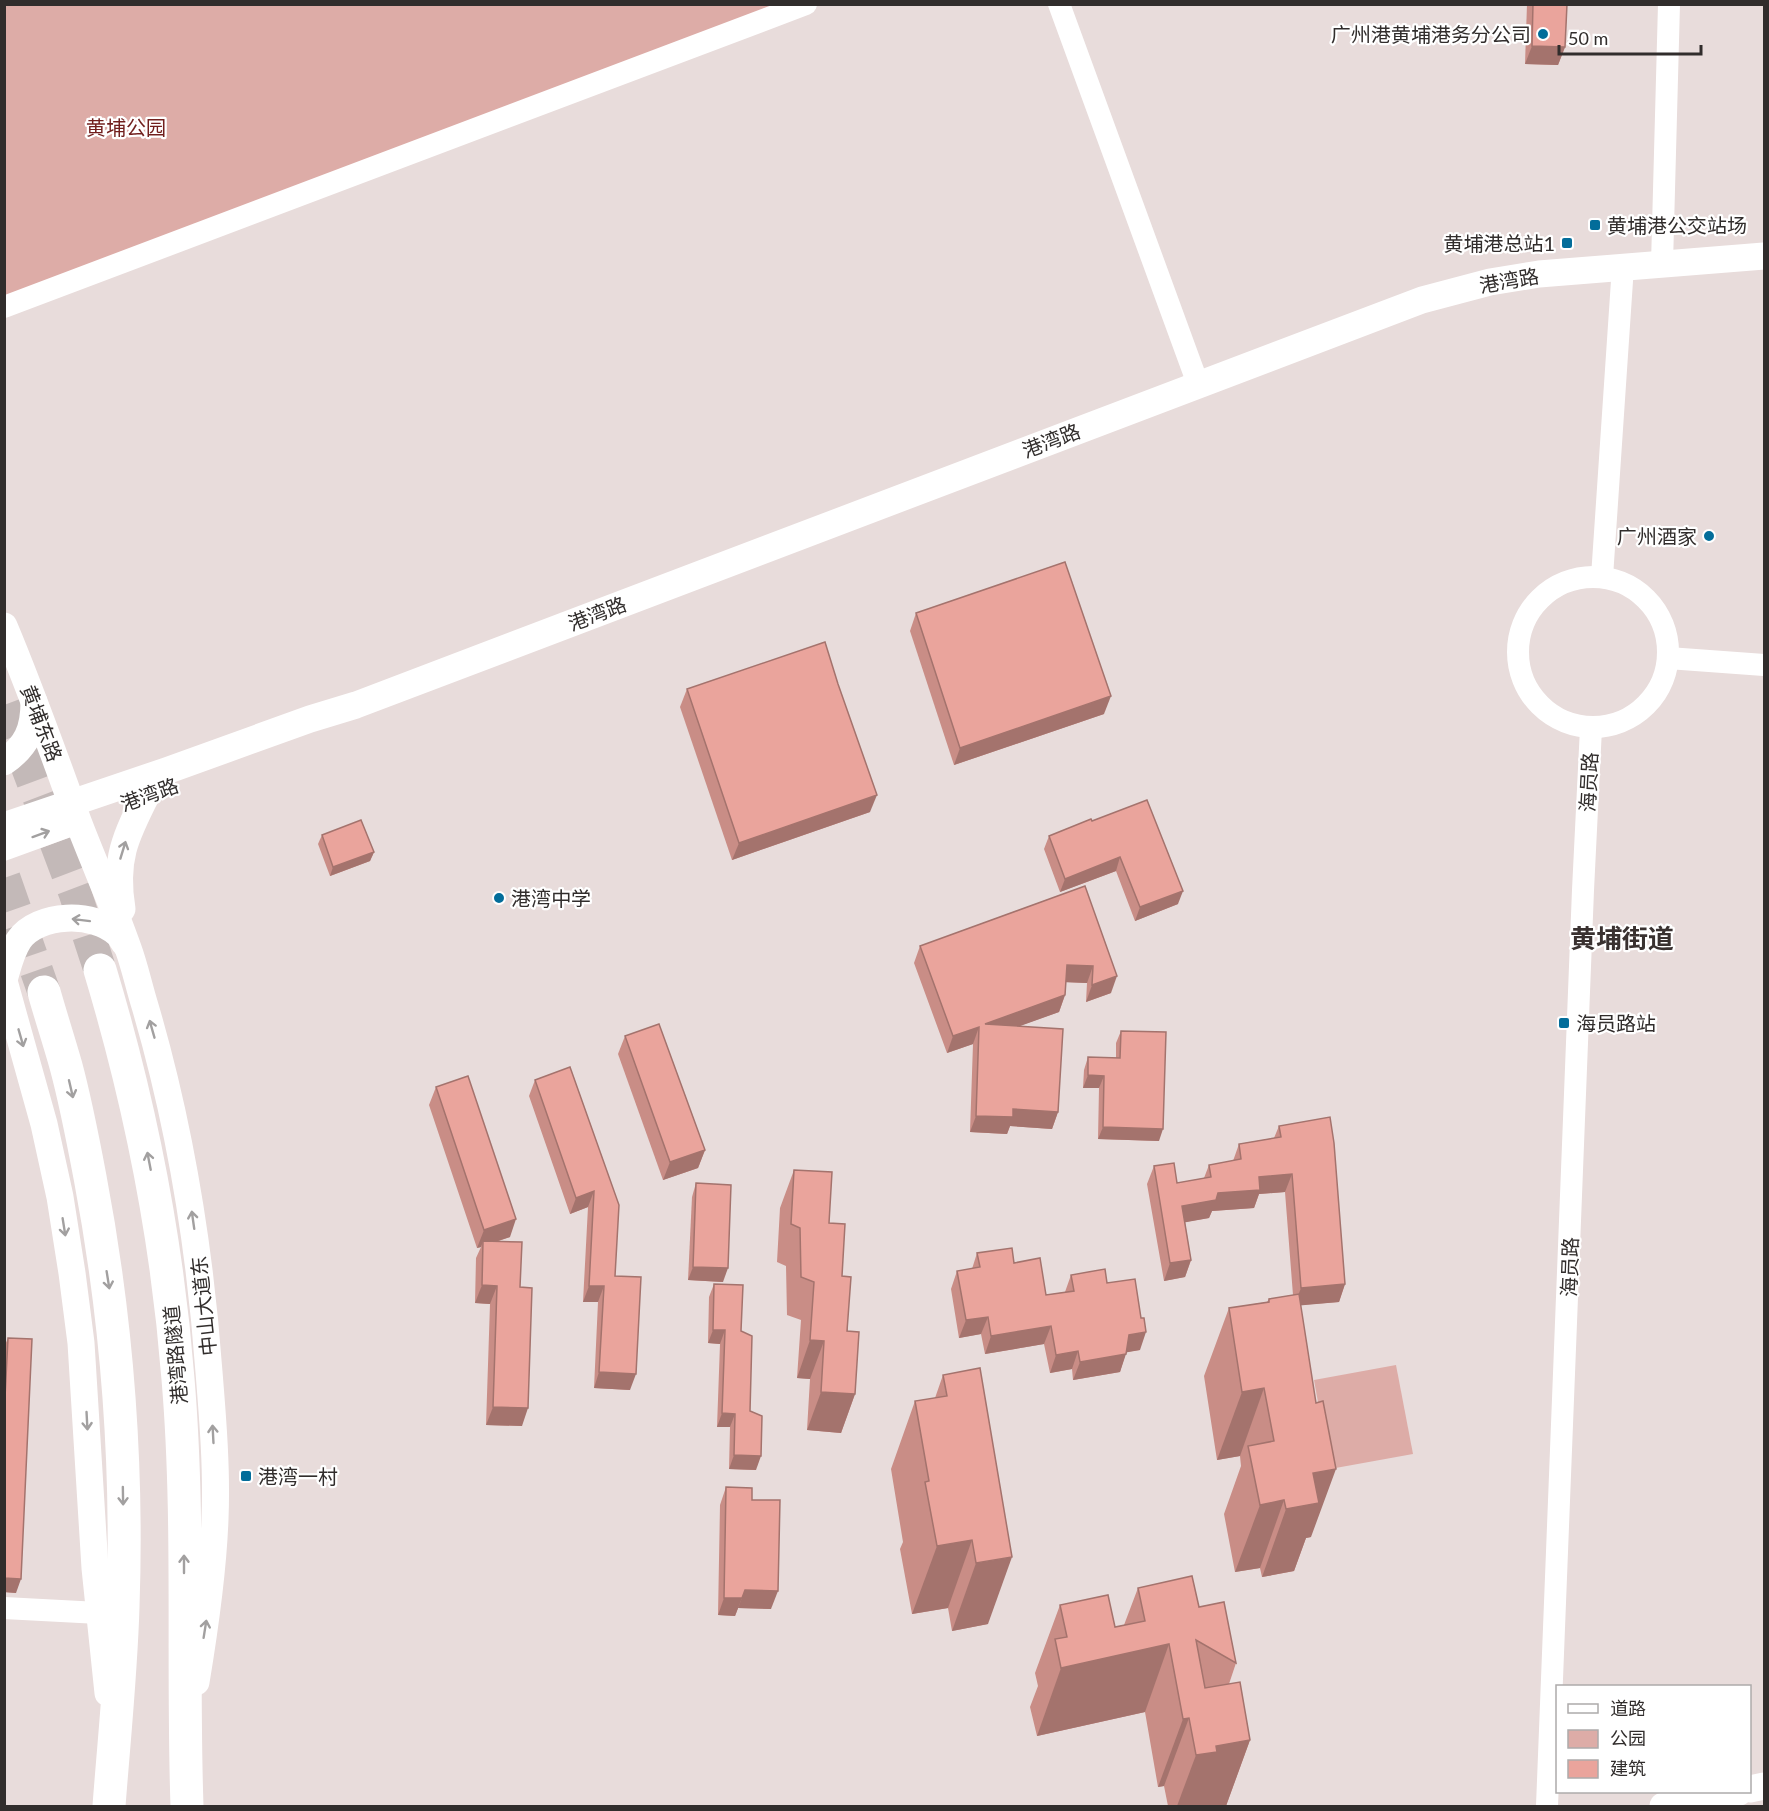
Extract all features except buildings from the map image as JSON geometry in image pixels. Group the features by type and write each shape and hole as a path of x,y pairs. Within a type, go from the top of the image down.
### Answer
{"highway":[{"name":"港湾路隧道","path":"100,970 122,1043 150,1165 172,1307 183,1463 185,1749"},
{"path":"44,992 66,1067 83,1142 109,1290 117,1365 122,1445 123,1619 109,1806"},
{"name":"中山大道东","path":"185,1749 187,1806"}],"street":[{"path":"4,307 806,4"},
{"path":"1059,4 1198,384"},
{"path":"1662,264 1669,4"},
{"name":"港湾路","path":"4,847 75,812 310,719 356,705 1432,297 1490,282 1530,275 1764,256"},
{"path":"1602,577 1623,266"},
{"path":"1586,576 1602,577 1634,588 1652,605 1665,627 1668,658 1664,677 1653,699 1634,716 1611,726 1591,728 1563,722 1542,708 1527,689 1518,666 1518,641 1525,617 1540,597 1561,583 1586,576"},
{"name":"黄埔东路","path":"4,626 34,699 75,812"},
{"path":"1668,658 1764,665"},
{"path":"4,762 12,757 30,732 34,718 34,699"},
{"name":"港湾路","path":"4,826 147,795 310,731 356,705"},
{"name":"海员路","path":"1547,1806 1582,890 1591,728"},
{"path":"128,949 120,901 119,865 134,821 147,795"},
{"name":"中山大道东","path":"75,812 128,949 155,1041 182,1154 199,1261 208,1362 215,1517 210,1596 185,1749"},
{"path":"114,1750 99,1614 81,1343 72,1273 60,1197 44,1124 4,980 12,952 20,938 34,926 50,920 72,918 100,923 118,934 128,949"},
{"path":"4,1608 99,1614"},
{"path":"1663,1806 1729,1793"}],"green space":[{"name":"黄埔公园","path":"5,5 804,5 5,300"},
{"path":"1396,1365 1413,1454 1330,1469 1314,1380"}],"tunnel":[{"path":"4,705 75,893 100,970"},
{"path":"4,878 44,992"}],"place":[{"name":"广州港黄埔港务分公司","path":"1543,34"},
{"name":"黄埔港公交站场","path":"1595,225"},
{"name":"黄埔港总站1","path":"1567,243"},
{"name":"广州酒家","path":"1709,536"},
{"name":"港湾中学","path":"499,898"},
{"name":"海员路站","path":"1564,1023"},
{"name":"港湾一村","path":"246,1476"}],"district":[{"name":"黄埔街道","path":"1622,938"}]}
